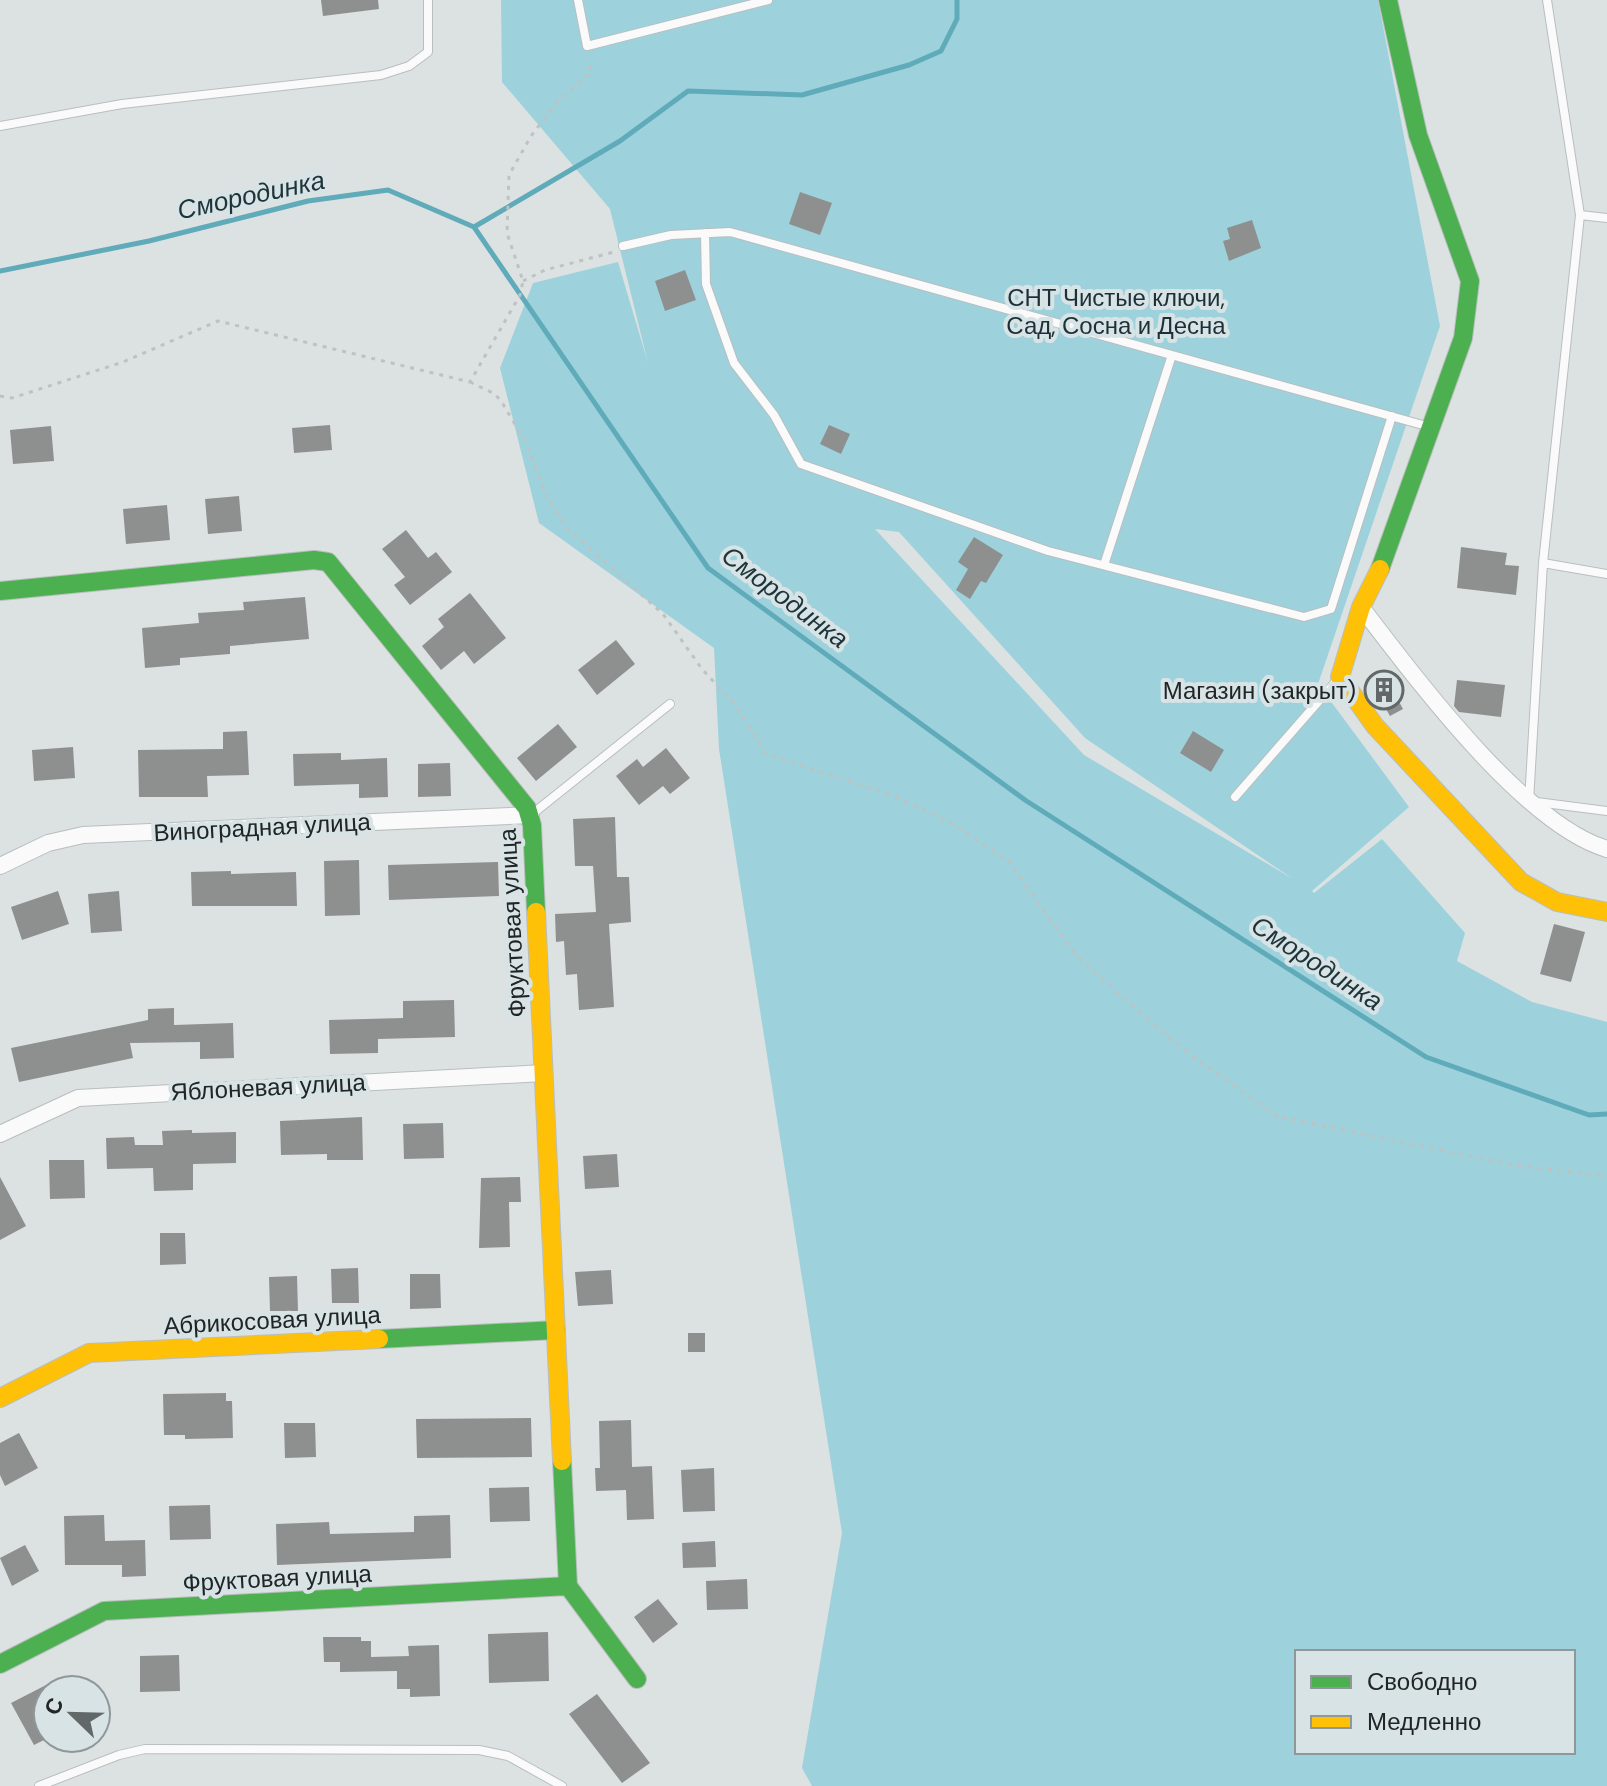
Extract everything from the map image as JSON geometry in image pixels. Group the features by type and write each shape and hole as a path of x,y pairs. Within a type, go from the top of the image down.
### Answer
{"street":[{"path":"1388,0 1418,135 1470,281 1463,338 1380,568 1361,607 1340,677 1375,726 1521,882 1557,902 1607,912"},
{"name":"Фруктовая улица","path":"0,591 328,562 531,815 568,1586 104,1611 0,1664"},
{"path":"1361,607 1440,707 1529,801 1587,843 1607,849"},
{"name":"Виноградная улица","path":"0,866 48,843 83,835 531,815"},
{"name":"Яблоневая улица","path":"0,1134 78,1098 544,1073"},
{"name":"Абрикосовая улица","path":"0,1398 89,1353 556,1330"},
{"path":"568,1586 637,1679"}],"lane":[{"path":"0,126 122,104 381,75 409,66 428,52 428,0"},
{"path":"578,0 587,46 768,0"},
{"path":"1547,0 1580,215 1543,563 1529,801 1607,811"},
{"path":"1580,215 1607,218"},
{"path":"623,246 671,235 730,232 1431,427"},
{"path":"705,233 706,284 734,363 774,415 801,464 1048,551 1304,617 1331,609 1392,416"},
{"path":"1104,565 1172,355"},
{"path":"1543,563 1607,574"},
{"path":"1235,797 1340,677"},
{"path":"531,815 670,704"},
{"path":"39,1786 119,1755 145,1749 479,1750 508,1756 562,1786"}],"path":[{"path":"470,382 520,295 523,281 507,233 509,175 531,136 558,101 590,73 587,46"},
{"path":"523,281 575,260 610,254 623,246"},
{"path":"0,396 12,398 123,362 218,321 470,382 495,394 526,443 548,499 568,529 663,614 702,669 737,707 766,754 892,795 953,824 1009,862 1076,955 1170,1039 1276,1116 1513,1165 1607,1176"}],"green space":[{"name":"СНТ Чистые ключи, Сад, Сосна и Десна","path":"501,0 1378,0 1440,326 1318,684 1409,807 1312,891 1314,893 1382,839 1465,933 1457,961 1532,1002 1607,1022 1607,1786 812,1786 802,1768 842,1533 719,749 714,648 539,523 500,368 533,283 618,262 648,363 610,209 502,82","holes":["875,529 899,532 1085,738 1293,879 1084,755"]}],"building":[{"path":"321,0 378,0 379,9 323,16"},
{"path":"800,192 832,203 820,235 789,224"},
{"path":"1252,220 1261,248 1229,261 1223,241 1230,239 1227,228"},
{"path":"685,270 696,300 665,311 655,281"},
{"path":"330,425 332,450 294,453 292,428"},
{"path":"829,425 850,434 841,454 820,444"},
{"path":"51,426 54,461 13,464 10,430"},
{"path":"239,496 242,531 208,534 205,499"},
{"path":"167,505 170,540 126,544 123,509"},
{"path":"406,530 428,558 436,552 452,572 410,605 394,585 405,577 382,549"},
{"path":"974,537 1003,555 986,583 981,581 970,599 956,590 968,569 958,562"},
{"path":"1461,547 1507,553 1505,565 1519,566 1516,595 1457,588"},
{"path":"470,593 506,638 474,664 464,651 441,670 422,646 444,627 438,619"},
{"path":"305,597 309,639 230,646 230,654 180,658 180,665 145,668 142,628 199,623 198,613 244,610 243,602"},
{"path":"616,640 635,664 597,695 578,670"},
{"name":"Магазин (закрыт)","path":"1385,676 1403,709 1390,716 1371,683"},
{"path":"1457,680 1505,685 1501,717 1459,712 1454,706"},
{"path":"558,724 577,747 536,781 517,758"},
{"path":"247,731 249,775 207,776 208,797 139,797 138,750 223,749 223,732"},
{"path":"1193,731 1224,750 1211,772 1180,753"},
{"path":"73,747 75,778 34,781 32,750"},
{"path":"666,748 690,778 670,794 663,786 639,805 616,776 637,759 643,767"},
{"path":"341,753 341,760 387,758 388,797 359,798 359,784 294,786 293,754"},
{"path":"450,763 451,796 418,797 418,764"},
{"path":"615,817 617,877 629,877 631,922 609,924 614,1007 579,1010 577,974 566,975 564,941 556,942 555,914 596,912 593,866 575,866 573,819"},
{"path":"359,860 360,915 325,916 324,861"},
{"path":"498,862 499,896 389,900 388,865"},
{"path":"231,871 231,874 296,872 297,906 192,906 191,872"},
{"path":"58,891 69,924 22,940 11,907"},
{"path":"119,891 122,931 91,933 88,894"},
{"path":"1554,924 1585,932 1571,982 1540,974"},
{"path":"454,1000 455,1037 378,1039 378,1053 330,1054 329,1020 403,1018 403,1001"},
{"path":"174,1008 174,1025 233,1023 234,1058 200,1059 200,1042 130,1043 133,1058 19,1082 11,1048 148,1020 148,1009"},
{"path":"362,1117 363,1160 327,1160 327,1154 281,1155 280,1121"},
{"path":"443,1123 444,1158 404,1159 403,1124"},
{"path":"192,1130 192,1133 236,1132 236,1163 193,1164 193,1190 154,1191 153,1168 107,1169 106,1138 134,1137 135,1145 163,1145 162,1131"},
{"path":"617,1154 619,1187 585,1189 583,1156"},
{"path":"49,1160 84,1160 85,1198 50,1199"},
{"path":"0,1177 26,1226 0,1240"},
{"path":"520,1177 521,1202 509,1202 510,1247 479,1248 481,1178"},
{"path":"160,1233 185,1233 186,1264 160,1265"},
{"path":"358,1268 359,1303 332,1303 331,1269"},
{"path":"611,1270 613,1304 578,1306 575,1272"},
{"path":"410,1274 440,1274 441,1308 410,1309"},
{"path":"297,1276 298,1311 270,1311 269,1277"},
{"path":"688,1333 705,1333 705,1352 688,1352"},
{"path":"226,1393 226,1401 232,1401 233,1438 185,1439 185,1435 164,1435 163,1394"},
{"path":"531,1418 532,1457 417,1458 416,1419"},
{"path":"631,1420 632,1467 652,1466 654,1519 627,1520 626,1490 596,1491 595,1468 600,1468 599,1421"},
{"path":"284,1423 315,1423 316,1457 285,1458"},
{"path":"19,1433 38,1468 5,1486 0,1475 0,1443"},
{"path":"714,1468 715,1511 683,1512 681,1470"},
{"path":"529,1487 530,1521 490,1522 489,1488"},
{"path":"210,1505 211,1539 170,1540 169,1506"},
{"path":"104,1515 105,1541 145,1540 146,1576 122,1577 122,1565 65,1565 64,1516"},
{"path":"450,1515 451,1558 277,1565 276,1524 329,1522 330,1534 414,1532 414,1516"},
{"path":"715,1541 716,1567 683,1568 682,1543"},
{"path":"25,1545 39,1571 12,1586 0,1558"},
{"path":"747,1579 748,1609 707,1610 706,1581"},
{"path":"658,1599 678,1624 653,1643 634,1617"},
{"path":"548,1632 549,1681 489,1683 488,1634"},
{"path":"323,1637 361,1637 361,1641 371,1641 371,1657 409,1656 408,1646 439,1645 440,1696 410,1697 410,1689 397,1689 397,1671 340,1672 340,1662 324,1662"},
{"path":"179,1655 180,1691 140,1692 140,1656"},
{"path":"32,1692 32,1741 11,1703"},
{"path":"597,1694 650,1763 622,1783 569,1714"}],"waterway":[{"path":"474,227 620,141 688,91 802,95 909,65 941,51 957,19 957,0"},
{"name":"Смородинка","path":"0,271 149,241 308,201 388,190 474,227 708,568 1025,800 1426,1057 1589,1115 1607,1114"}],"traffic: fast":[{"path":"1380,569 1463,338 1470,281 1418,135 1388,0"},
{"path":"0,591 314,560 328,562 527,808 532,825 536,912"},
{"path":"379,1339 556,1330"},
{"path":"562,1461 568,1586 637,1679"},
{"path":"0,1664 104,1611 568,1586"}],"traffic: slow":[{"path":"1380,569 1361,607 1340,677 1375,726 1521,882 1557,902 1607,912"},
{"path":"536,912 562,1461"},
{"path":"0,1398 89,1353 379,1339"}],"place":[{"name":"Магазин (закрыт)","path":"1384,690"}]}
